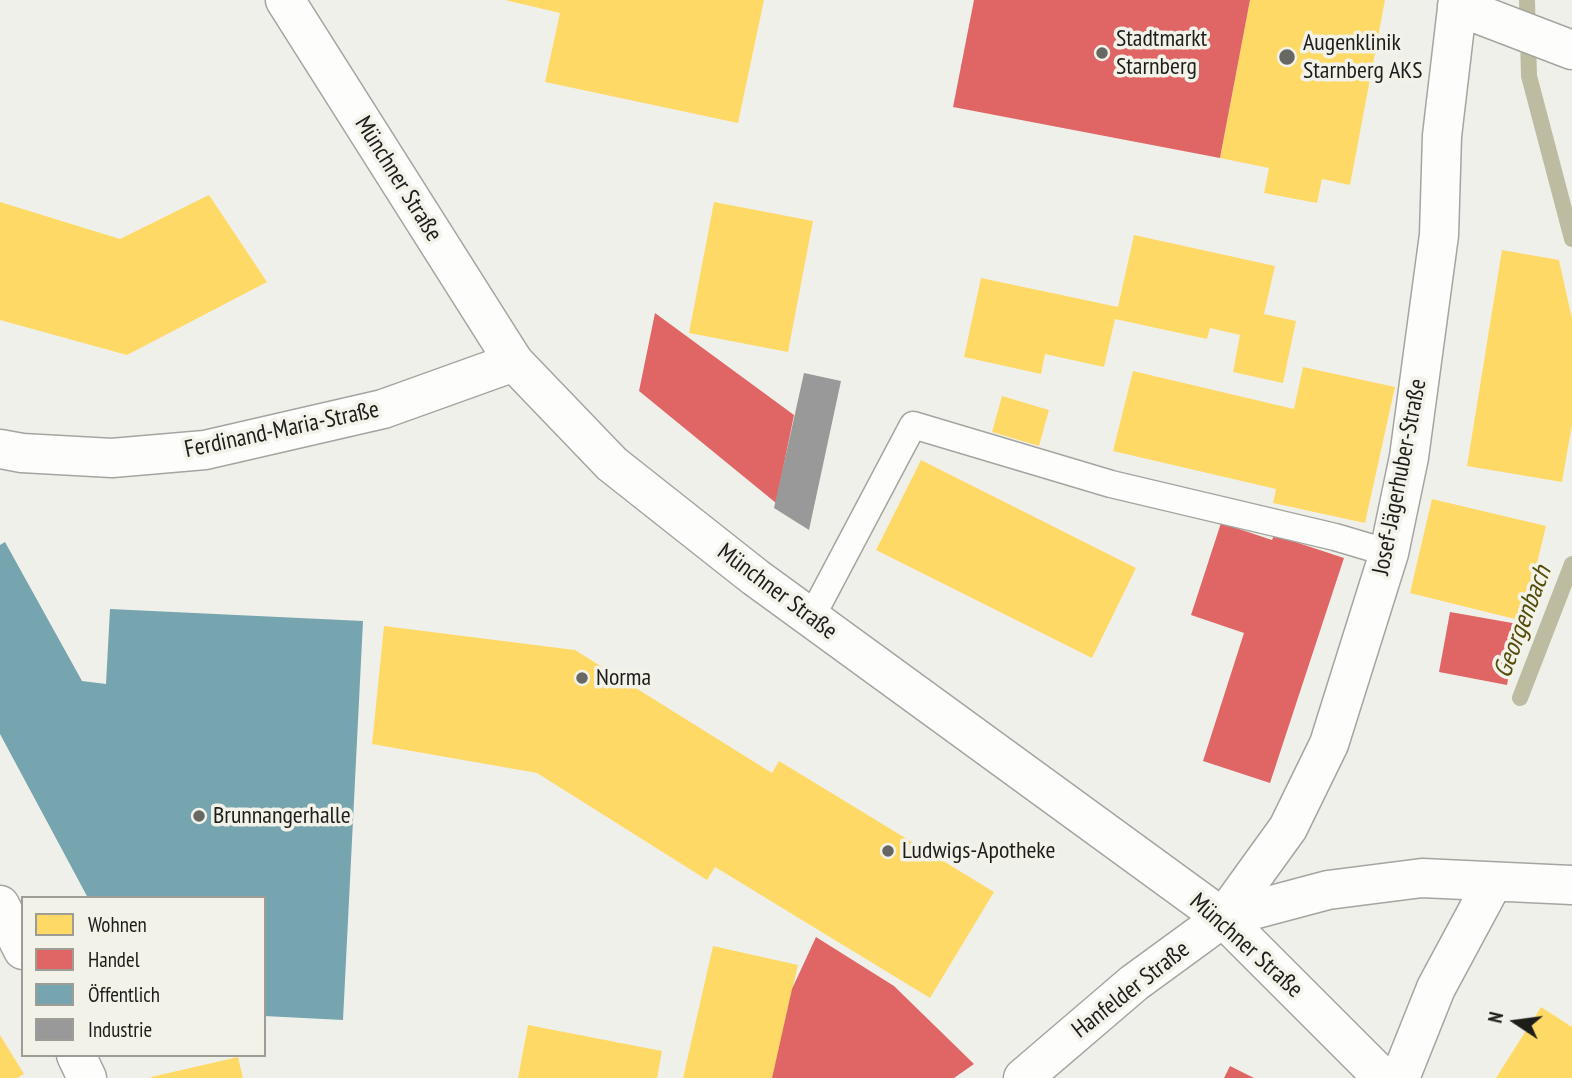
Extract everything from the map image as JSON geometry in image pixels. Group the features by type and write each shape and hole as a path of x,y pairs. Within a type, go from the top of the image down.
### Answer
{"street":[{"name":"Münchner Straße","path":"285,0 514,362 612,464 755,577 1223,918 1383,1078"},
{"path":"1458,3 1496,21 1567,48"},
{"name":"Josef-Jägerhuber-Straße","path":"1223,918 1288,828 1328,744 1389,553 1409,457 1440,235 1443,136 1458,3"},
{"name":"Ferdinand-Maria-Straße","path":"0,449 22,453 112,458 205,450 383,409 514,362"},
{"name":"Hanfelder Straße","path":"1023,1078 1134,983 1223,918 1328,890 1422,878 1572,886"},
{"path":"1400,1078 1436,988 1493,882"},
{"path":"0,905 21,946"},
{"path":"77,1057 87,1078"}],"lane":[{"path":"811,618 913,425 1111,484 1335,537 1389,553"}],"building: Wohnen":[{"path":"505,0 764,0 738,123 545,82 560,13"},
{"name":"Stadtmarkt Starnberg","path":"1250,0 1385,0 1350,185 1322,179 1317,203 1264,193 1269,168 1220,158"},
{"path":"209,195 267,282 127,355 0,320 0,202 120,239"},
{"path":"714,202 813,221 788,352 689,333"},
{"path":"1134,235 1275,266 1264,314 1296,321 1283,383 1233,372 1240,335 1210,328 1207,339 1115,319 1104,367 1045,354 1041,374 964,357 981,278 1118,307"},
{"path":"1502,250 1559,260 1572,319 1572,424 1562,482 1467,466"},
{"path":"1303,367 1395,387 1365,523 1273,503 1276,489 1113,451 1133,371 1294,409"},
{"path":"1002,396 1049,410 1039,446 992,432"},
{"path":"921,460 1136,568 1092,658 876,550"},
{"path":"1432,499 1546,526 1523,621 1410,593"},
{"path":"384,626 575,650 772,773 779,761 994,892 930,998 715,867 707,880 537,773 372,744"},
{"path":"713,946 798,965 772,1078 683,1078"},
{"path":"1541,1007 1572,1027 1572,1078 1496,1078"},
{"path":"528,1025 662,1051 657,1078 518,1078"},
{"path":"0,1035 24,1074 17,1078 0,1078"},
{"path":"238,1057 243,1078 151,1078 151,1077"}],"building: Handel":[{"name":"Stadtmarkt Starnberg","path":"974,0 1250,0 1220,158 953,107"},
{"path":"655,313 794,415 776,503 639,391"},
{"path":"1221,523 1272,540 1274,535 1344,558 1270,783 1203,761 1244,633 1191,615"},
{"path":"1450,612 1518,624 1507,685 1439,672"},
{"path":"816,937 894,986 974,1064 954,1078 772,1078 792,989"},
{"path":"1230,1066 1254,1078 1224,1078"}],"building: Öffentlich":[{"name":"Brunnangerhalle","path":"5,542 82,681 106,684 110,609 363,621 343,1020 266,1016 266,896 87,896 0,734 0,545"}],"building: Industrie":[{"path":"804,373 841,381 809,530 774,508"}],"waterway":[{"name":"Georgenbach","path":"1527,0 1529,76 1572,239"},
{"name":"Georgenbach","path":"1520,698 1572,564"}],"place":[{"name":"Stadtmarkt Starnberg","path":"1102,53"},
{"name":"Augenklinik Starnberg AKS","path":"1287,57"},
{"name":"Norma","path":"582,678"},
{"name":"Brunnangerhalle","path":"199,816"},
{"name":"Ludwigs-Apotheke","path":"888,851"}]}
